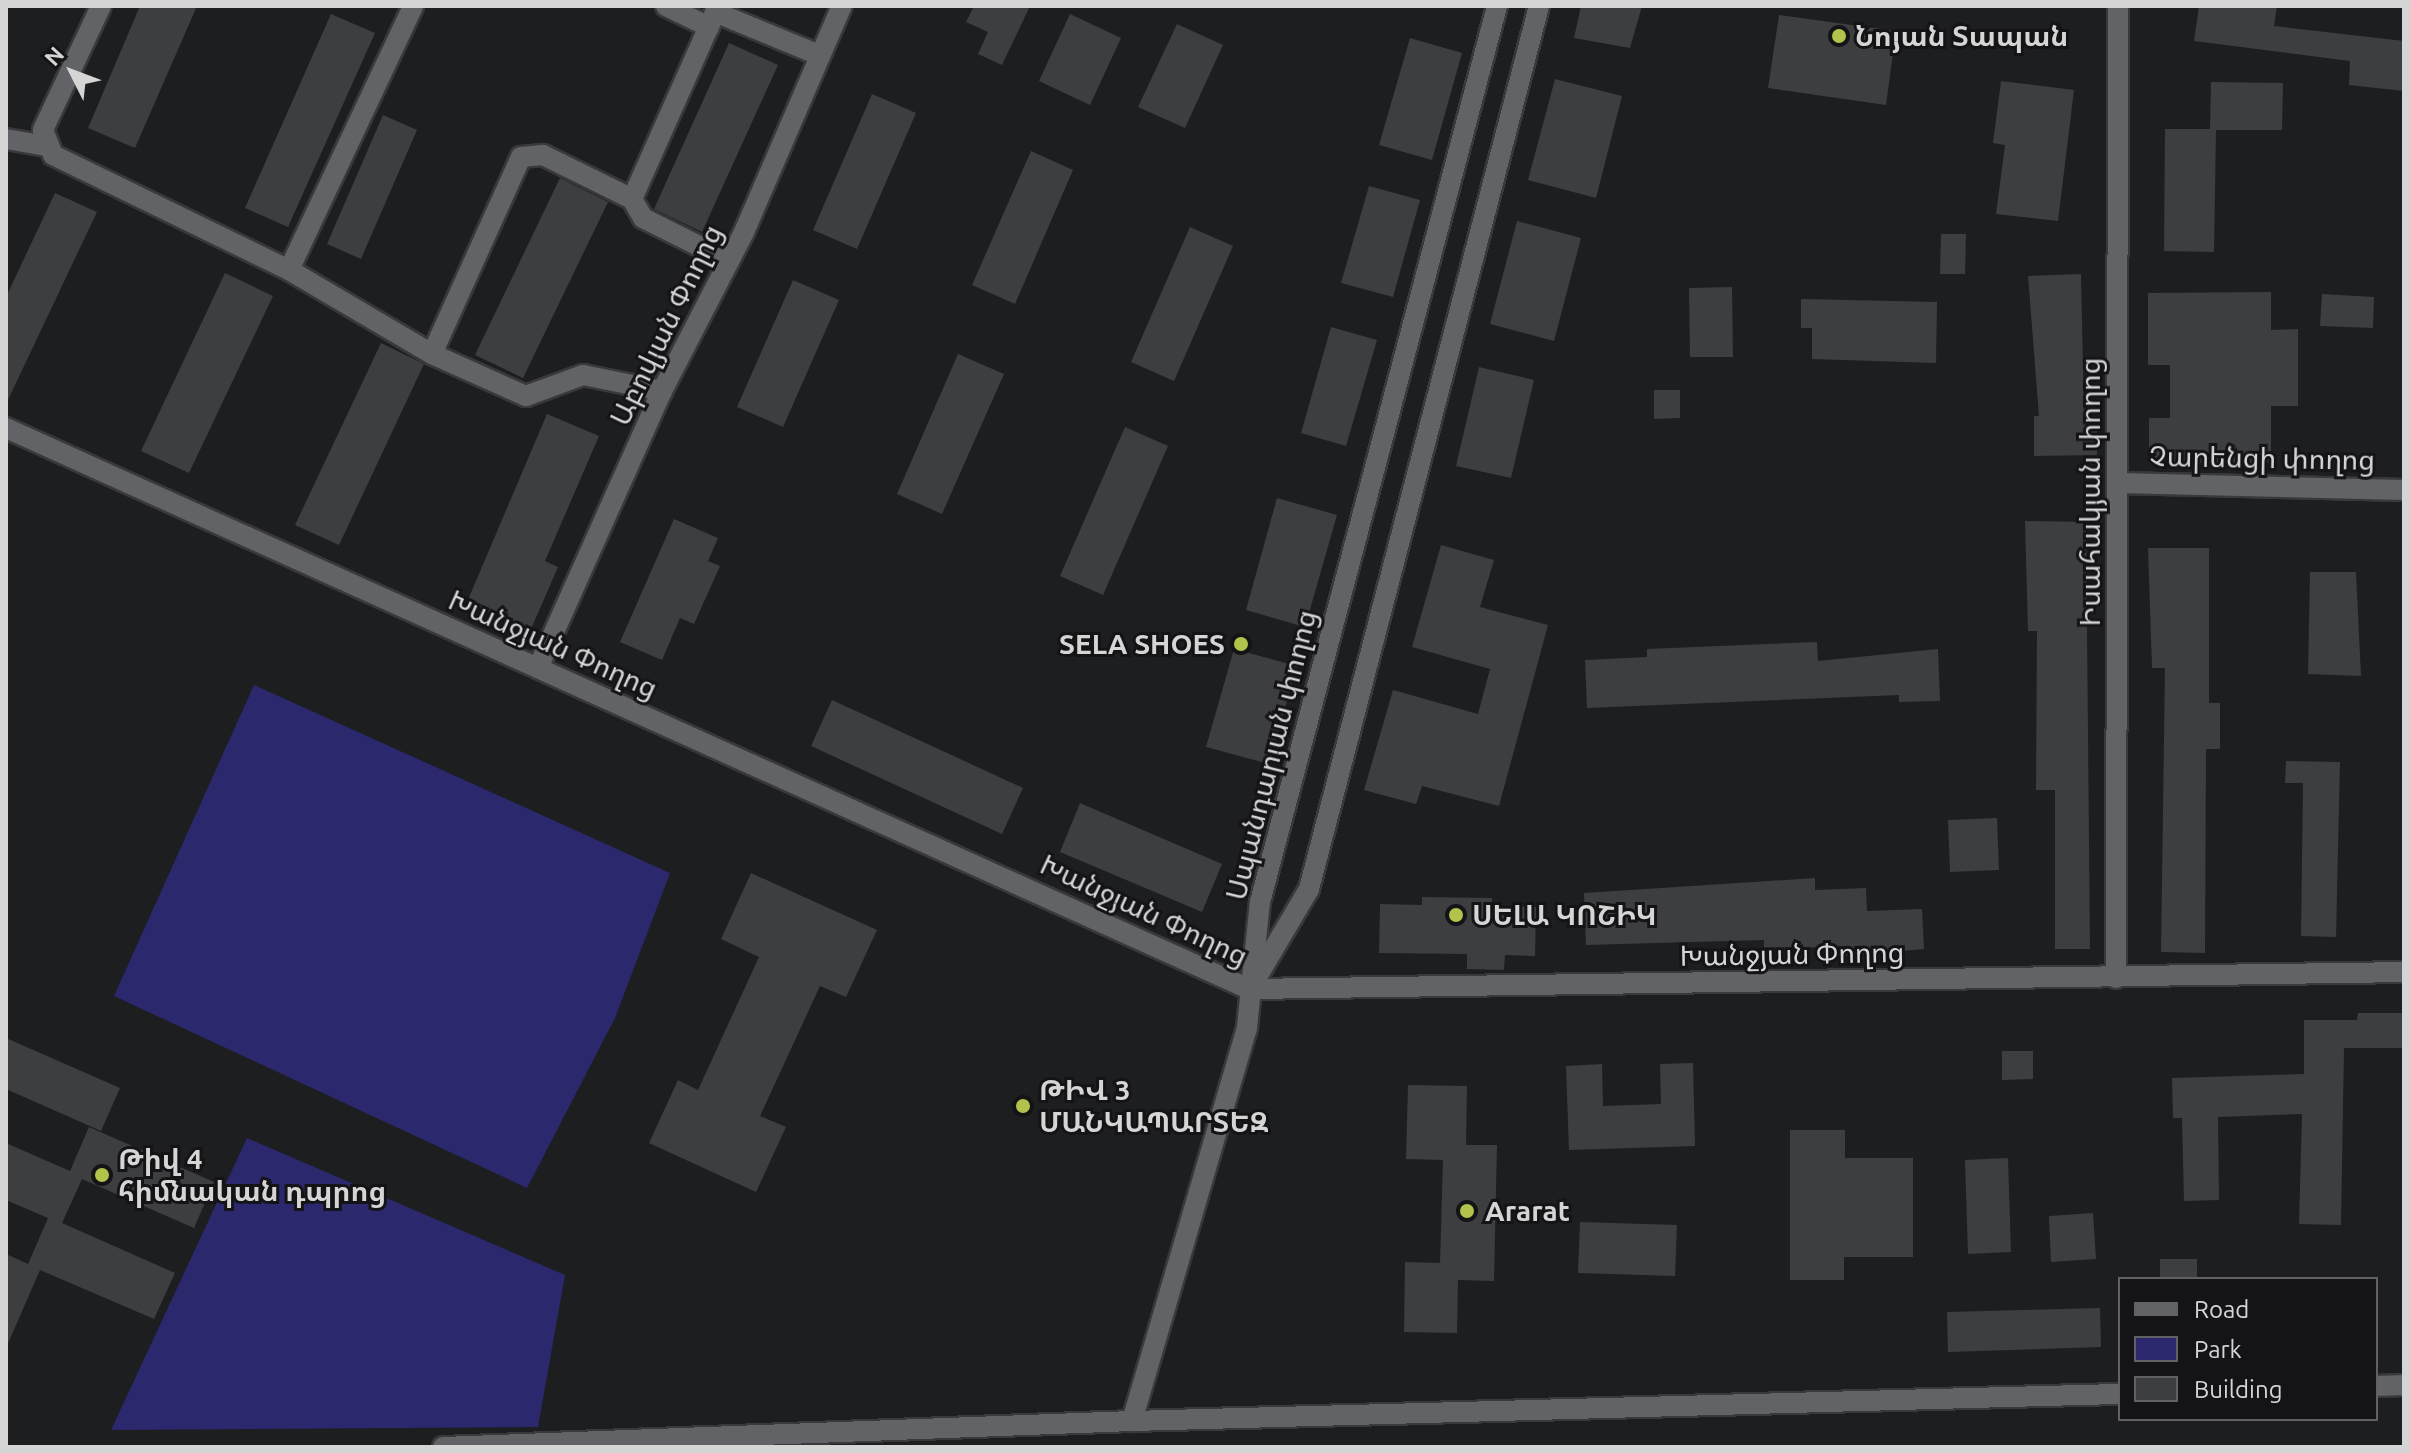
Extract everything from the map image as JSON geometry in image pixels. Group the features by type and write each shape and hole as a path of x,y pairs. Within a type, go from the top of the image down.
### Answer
{"street":[{"path":"47,146 43,130 101,6"},
{"path":"289,270 413,6"},
{"path":"666,6 714,15 819,55"},
{"name":"Աբովյան Փողոց","path":"538,668 662,391 729,261 842,6"},
{"name":"Սպանդարյան փողոց","path":"1132,1421 1247,1027 1249,989 1276,835 1497,6"},
{"path":"1249,989 1309,889 1539,6"},
{"name":"Իսահակյան փողոց","path":"2116,978 2118,6"},
{"path":"632,199 714,15"},
{"path":"6,139 47,146 289,270 432,354 526,396 583,375 662,391"},
{"path":"432,354 521,157 543,155 632,199 643,218 729,261"},
{"name":"Խանջյան Փողոց","path":"6,428 1249,989 2404,972"},
{"name":"Չարենցի փողոց","path":"2119,483 2404,490"},
{"path":"2378,1386 2404,1385"},
{"path":"443,1447 1132,1421 2118,1394"}],"green space":[{"path":"254,685 670,873 615,1018 527,1188 114,996"},
{"path":"247,1138 565,1275 538,1427 111,1430"}],"building":[{"path":"140,6 197,6 135,148 88,128"},
{"path":"974,6 1030,6 1002,65 978,54 988,32 966,22"},
{"path":"1581,6 1642,6 1630,48 1574,38"},
{"path":"2199,6 2277,6 2274,26 2404,41 2404,91 2349,85 2350,61 2194,41"},
{"path":"331,14 375,33 288,227 245,208"},
{"path":"1070,14 1121,38 1090,105 1039,81"},
{"path":"1779,15 1896,31 1886,105 1768,88"},
{"path":"1177,24 1223,45 1185,128 1138,107"},
{"path":"1410,38 1462,53 1432,160 1379,145"},
{"path":"729,43 778,65 702,232 654,209"},
{"path":"1555,79 1622,96 1596,198 1528,180"},
{"path":"2001,81 2074,90 2058,221 1996,214 2005,145 1993,143"},
{"path":"2211,82 2283,83 2282,130 2216,130 2214,252 2164,251 2165,129 2210,129"},
{"path":"872,94 916,113 857,249 813,230"},
{"path":"383,115 417,130 361,259 327,244"},
{"path":"1031,151 1073,170 1015,304 972,285"},
{"path":"560,178 608,202 523,378 475,355"},
{"path":"1369,186 1420,200 1393,297 1341,283"},
{"path":"55,193 97,212 6,404 6,297"},
{"path":"1517,221 1581,238 1554,341 1490,324"},
{"path":"1190,227 1233,246 1174,381 1131,362"},
{"path":"1941,234 1966,234 1965,274 1940,274"},
{"path":"225,273 273,296 189,473 141,451"},
{"path":"2081,274 2084,416 2097,416 2097,455 2034,456 2034,416 2039,416 2028,276"},
{"path":"793,280 839,300 783,427 737,407"},
{"path":"1732,287 1733,357 1690,357 1689,288"},
{"path":"2271,292 2271,330 2298,329 2298,406 2271,406 2271,463 2149,463 2149,418 2170,418 2170,365 2148,365 2148,293"},
{"path":"2322,294 2374,297 2373,328 2320,326"},
{"path":"1801,299 1937,302 1936,363 1812,359 1812,328 1801,328"},
{"path":"1331,327 1377,340 1346,446 1301,433"},
{"path":"381,343 424,364 339,545 295,525"},
{"path":"958,354 1004,374 942,514 897,494"},
{"path":"1479,367 1534,380 1511,478 1456,466"},
{"path":"1654,390 1680,390 1680,418 1654,419"},
{"path":"547,414 599,436 545,561 558,567 531,629 467,602"},
{"path":"1125,427 1168,446 1103,595 1060,576"},
{"path":"1277,498 1337,515 1305,627 1246,610"},
{"path":"674,519 718,538 708,561 720,566 694,624 680,618 662,660 620,642"},
{"path":"2025,521 2086,522 2090,949 2055,949 2055,790 2036,790 2037,631 2028,631"},
{"path":"1441,545 1494,560 1480,607 1548,625 1499,806 1422,786 1416,804 1364,790 1393,690 1478,714 1490,669 1412,647"},
{"path":"2148,548 2209,548 2209,703 2220,703 2220,749 2206,749 2205,953 2161,952 2165,668 2152,668"},
{"path":"2310,572 2356,572 2361,676 2308,674"},
{"path":"1817,642 1818,661 1938,649 1940,701 1899,702 1899,695 1587,708 1585,660 1647,657 1647,649"},
{"path":"1234,649 1297,666 1269,764 1206,747"},
{"path":"832,700 1023,788 1002,834 811,746"},
{"path":"2286,761 2340,762 2336,937 2301,936 2303,783 2285,783"},
{"path":"1080,803 1222,864 1202,912 1060,852"},
{"path":"1997,818 1999,870 1950,872 1948,820"},
{"path":"751,873 877,930 846,997 820,986 760,1116 786,1127 756,1192 649,1143 678,1080 698,1090 759,957 721,939"},
{"path":"1815,878 1815,890 1866,888 1867,911 1922,909 1924,949 1823,958 1823,947 1764,949 1764,940 1586,945 1584,893"},
{"path":"1422,897 1492,898 1492,906 1536,907 1535,956 1505,955 1504,970 1467,969 1467,954 1379,953 1380,904 1422,905"},
{"path":"2358,1013 2404,1013 2404,1048 2344,1048 2341,1225 2299,1224 2302,1114 2218,1117 2219,1200 2184,1201 2182,1118 2173,1118 2172,1078 2304,1074 2304,1020 2357,1020"},
{"path":"6,1038 120,1088 101,1131 6,1089"},
{"path":"2002,1051 2033,1051 2033,1079 2002,1080"},
{"path":"1693,1063 1695,1146 1569,1150 1566,1066 1602,1064 1603,1106 1661,1104 1660,1064"},
{"path":"1408,1085 1467,1086 1466,1145 1497,1145 1494,1281 1458,1280 1457,1333 1404,1332 1405,1262 1440,1263 1443,1160 1406,1159"},
{"name":"Թիվ 4 հիմնական դպրոց","path":"89,1127 214,1182 194,1228 82,1179 62,1223 175,1273 154,1319 40,1270 6,1348 6,1254 28,1264 48,1218 6,1200 6,1143 70,1171"},
{"path":"1790,1130 1845,1130 1845,1158 1913,1158 1913,1257 1844,1257 1844,1280 1790,1280"},
{"path":"2008,1158 2011,1252 1968,1254 1965,1160"},
{"path":"2093,1213 2096,1259 2051,1262 2049,1216"},
{"path":"1580,1222 1677,1225 1675,1276 1578,1273"},
{"path":"2160,1259 2197,1259 2197,1277 2160,1277"},
{"path":"2100,1308 2101,1347 1948,1352 1947,1312"}],"place":[{"name":"Նոյան Տապան","path":"1839,36"},
{"name":"SELA SHOES","path":"1241,644"},
{"name":"ՍԵԼԱ ԿՈՇԻԿ","path":"1456,915"},
{"name":"ԹԻՎ 3 ՄԱՆԿԱՊԱՐՏԵԶ","path":"1023,1106"},
{"name":"Թիվ 4 հիմնական դպրոց","path":"102,1175"},
{"name":"Ararat","path":"1467,1211"}]}
